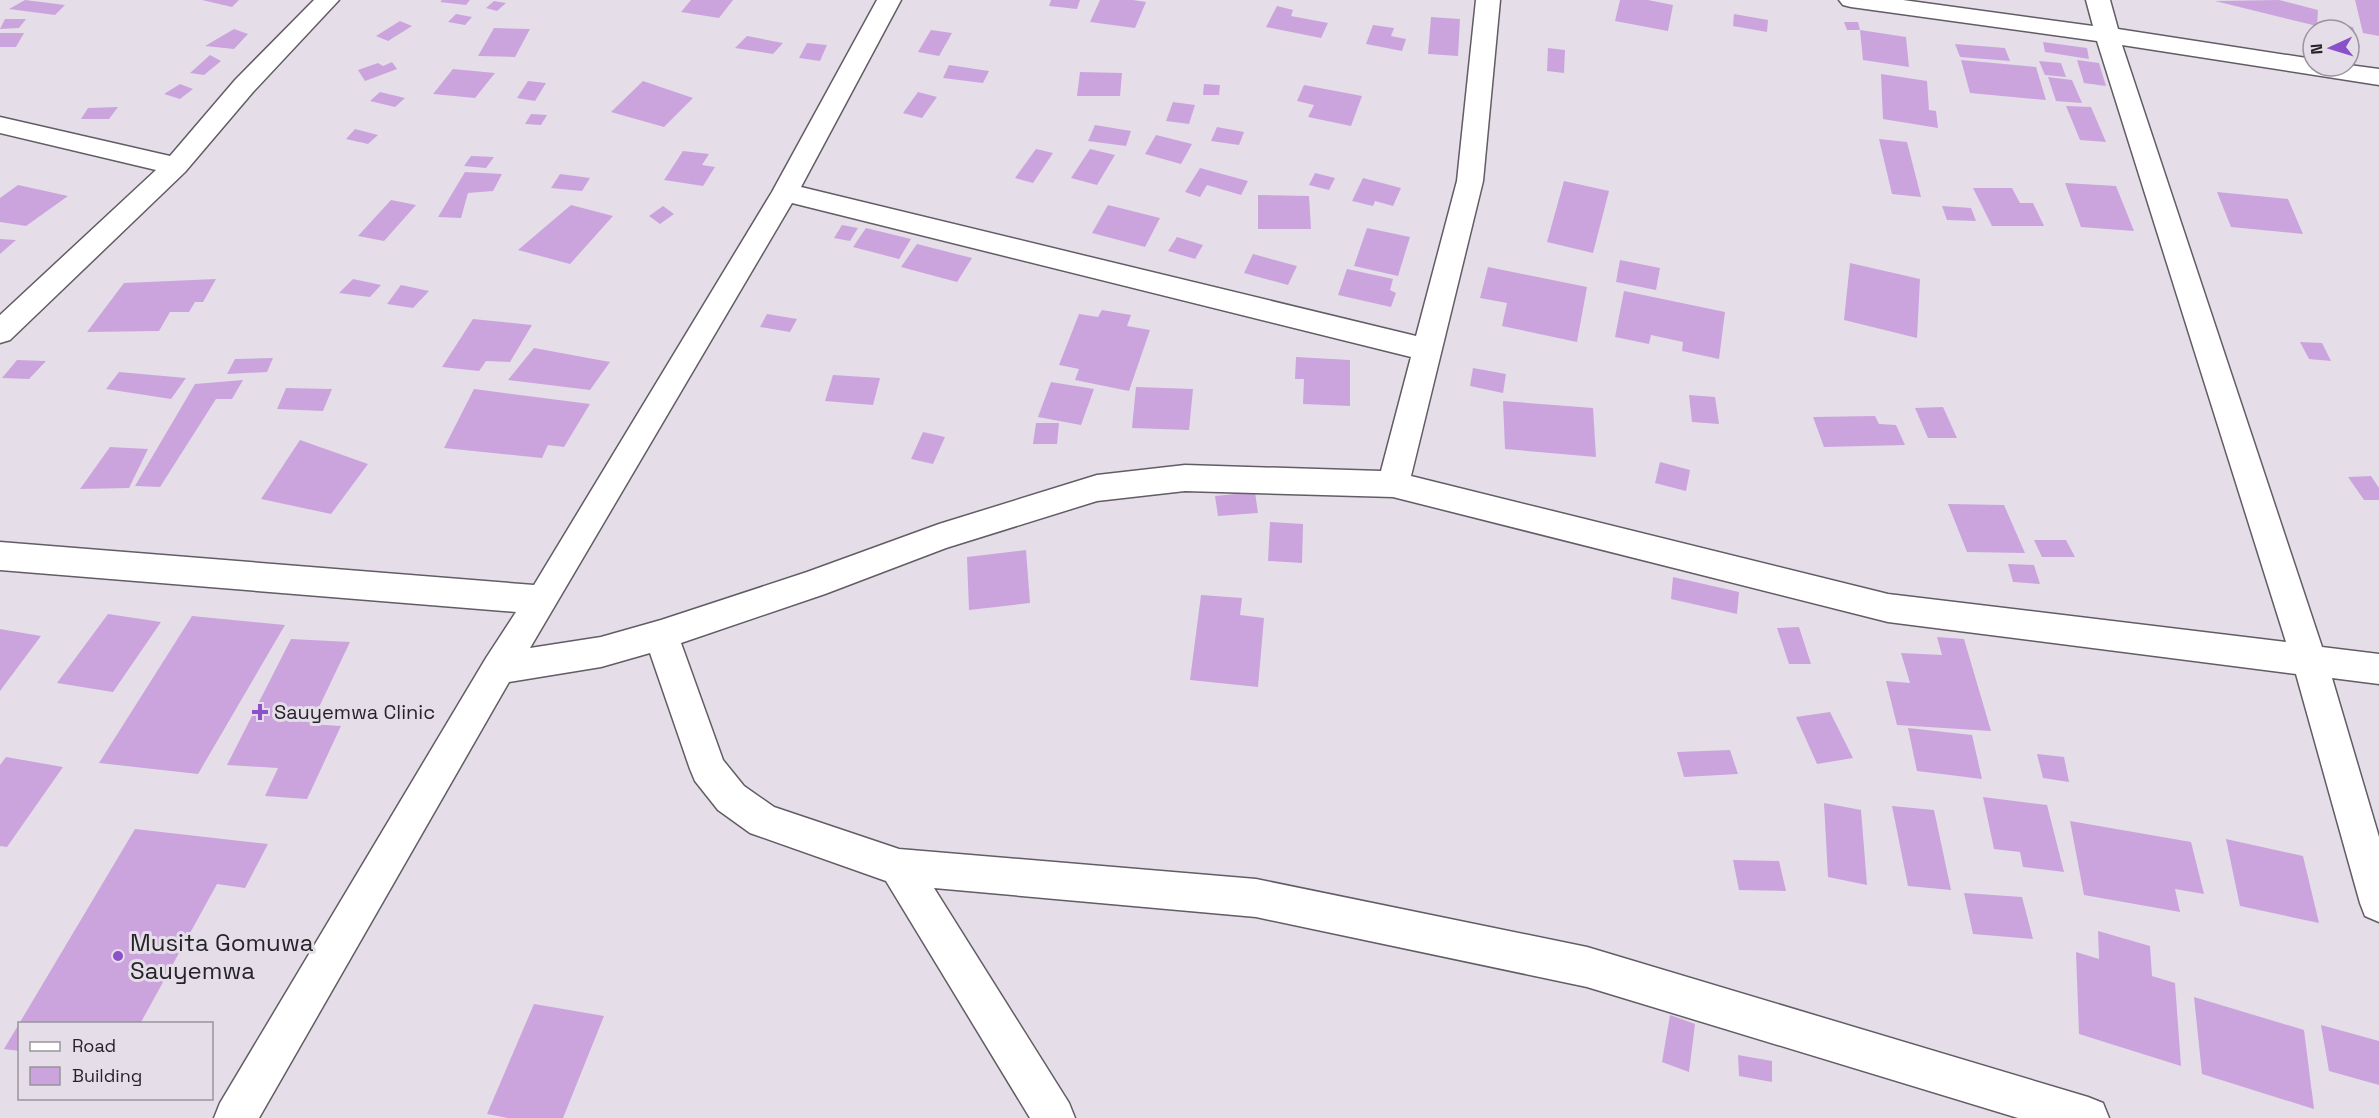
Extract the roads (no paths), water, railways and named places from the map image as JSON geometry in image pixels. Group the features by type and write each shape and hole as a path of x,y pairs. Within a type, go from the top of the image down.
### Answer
{"street":[{"path":"0,332 176,166 244,86 327,0"},
{"path":"235,1118 498,669 543,600 784,192 889,0"},
{"path":"1393,484 1470,181 1488,0"},
{"path":"1851,0 2107,35 2379,77"},
{"path":"2098,0 2107,35 2309,659 2379,903"},
{"path":"0,125 176,166"},
{"path":"784,192 1427,350"},
{"path":"498,669 601,651 661,635 813,584 939,537 1097,488 1185,478 1393,484 1888,608 2379,669"},
{"path":"0,556 543,600"},
{"path":"661,635 708,769 731,798 763,821 899,867 1256,898 1587,967 2088,1118"},
{"path":"899,867 1054,1118"}],"place":[{"name":"Sauyemwa Clinic","path":"260,712"},
{"name":"Musita Gomuwa Sauyemwa","path":"118,956"}]}
